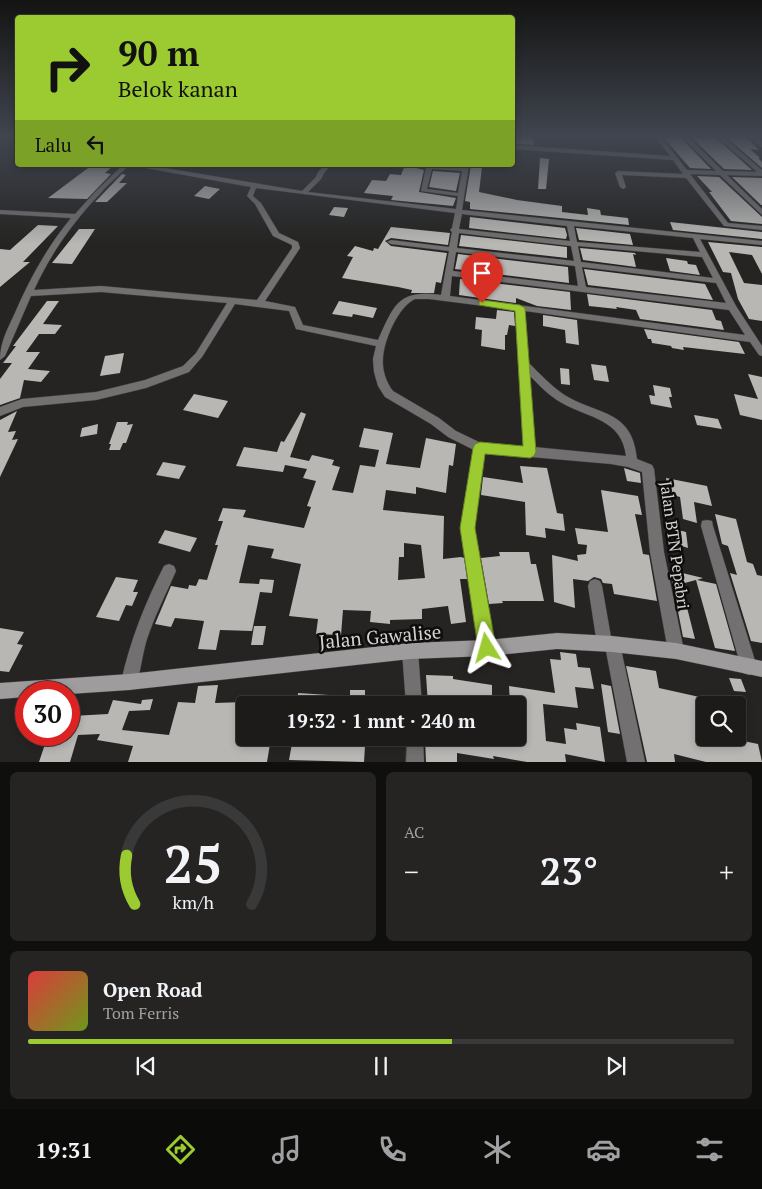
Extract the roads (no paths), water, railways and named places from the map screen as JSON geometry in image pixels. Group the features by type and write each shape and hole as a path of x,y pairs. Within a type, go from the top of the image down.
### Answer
{"street":[{"path":"0,356 38,272 75,216 118,173"},
{"path":"186,173 254,186 303,193 570,224 762,243"},
{"path":"303,193 319,178 321,173"},
{"path":"428,173 423,190 461,195"},
{"path":"445,298 464,173"},
{"path":"623,187 618,173 762,174"},
{"path":"721,173 762,213"},
{"path":"686,174 726,224 762,228"},
{"path":"254,186 250,196 258,203 274,231 281,238 296,244 296,248 259,303"},
{"path":"0,212 75,216"},
{"path":"570,224 583,290"},
{"path":"454,230 575,244 705,255"},
{"path":"696,236 717,281 762,353"},
{"path":"391,242 451,251 717,281"},
{"path":"448,273 732,307"},
{"path":"28,293 101,289 259,303 292,309 297,323 303,329 381,344"},
{"path":"523,362 541,382 561,397 615,424 626,434 632,462 480,448 452,434 435,421 389,394 382,386 378,359 381,344 396,313 413,297 427,296 752,339"},
{"path":"0,412 22,403 96,396 146,384 186,369 199,355 232,300"},
{"path":"520,308 530,452"},
{"path":"480,448 468,528 487,648"},
{"name":"Jalan BTN Pepabri","path":"632,462 642,464 648,469 657,552 676,651"},
{"path":"707,526 756,668"},
{"path":"129,682 139,637 169,571"},
{"path":"595,586 636,762"},
{"name":"Jalan Gawalise","path":"0,691 129,682 410,651 487,648 557,641 676,651 756,668"},
{"path":"410,651 413,696"},
{"path":"415,746 415,762"}]}
